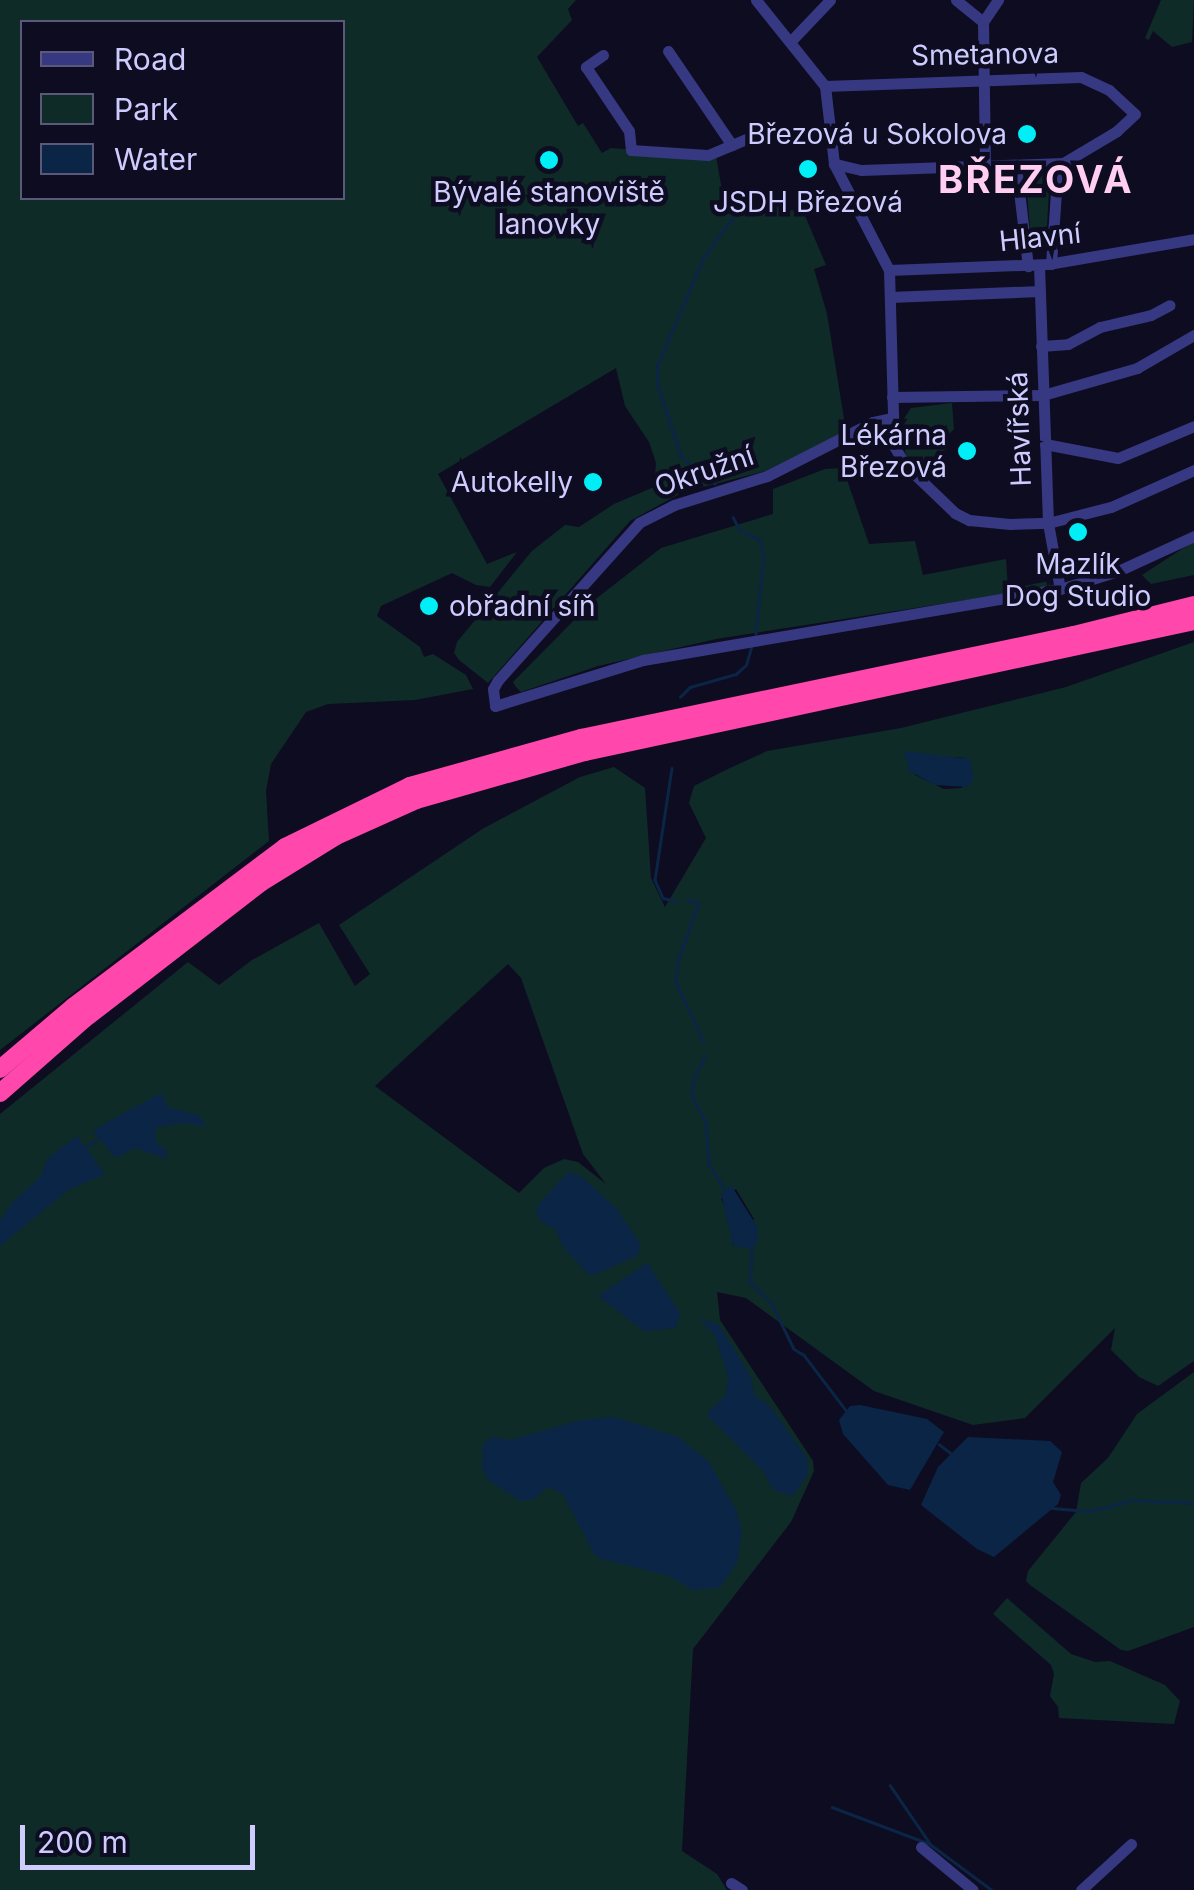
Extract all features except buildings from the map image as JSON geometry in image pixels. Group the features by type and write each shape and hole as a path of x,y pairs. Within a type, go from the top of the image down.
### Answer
{"highway":[{"path":"0,1069 73,1007 287,855 410,786 516,754 1074,636 1194,605"},
{"path":"318,836 520,768 1194,621"},
{"path":"0,1093 287,855"}],"street":[{"path":"756,0 825,86 834,164 889,270 894,446 904,465 955,513 987,524 1048,523 1111,507 1194,470"},
{"path":"790,42 830,0"},
{"path":"956,0 983,22"},
{"path":"985,165 983,22 998,0"},
{"path":"668,51 732,145"},
{"path":"603,55 586,66 629,131 631,150 708,155 758,134 828,134"},
{"name":"Smetanova","path":"825,86 1081,77 1110,90 1134,114 1095,145 1058,164"},
{"path":"834,164 860,170 1058,164 1039,265"},
{"path":"1016,166 1039,265"},
{"path":"846,193 860,170"},
{"name":"Hlavní","path":"889,270 1039,265 1194,240"},
{"name":"Havířská","path":"1039,265 1048,523 1060,590"},
{"path":"890,296 1040,291"},
{"path":"1041,346 1068,344 1100,327 1170,305"},
{"path":"892,397 1043,394 1138,368 1194,335"},
{"name":"Okružní","path":"892,418 873,422 767,476 674,505 639,523 498,680 493,689 495,706 644,660 979,607 1060,590"},
{"path":"1045,444 1118,458 1194,426"},
{"path":"1060,590 1118,571 1194,536"},
{"path":"1081,1890 1131,1844"},
{"path":"920,1848 973,1890"}],"green space":[{"path":"0,0 576,0 568,9 572,20 537,57 578,126 583,123 602,153 611,148 716,156 725,207 735,217 741,203 764,210 779,203 784,210 803,211 826,265 814,269 827,314 846,431 766,471 683,492 630,521 488,683 459,660 454,653 457,642 532,551 565,525 579,527 614,504 654,487 656,463 649,442 625,406 616,368 438,474 487,564 517,552 490,587 452,573 381,606 377,616 420,647 424,657 433,654 466,675 473,689 415,700 328,704 306,712 271,764 266,791 269,841 0,1050"},
{"path":"1161,0 1194,0 1192,42 1172,47 1153,31 1149,40 1145,38"},
{"path":"1025,170 1050,171 1047,227 1030,228"},
{"path":"952,403 954,429 942,441 948,447 940,455 945,460 928,479 906,456 899,426 911,408"},
{"path":"843,468 869,544 915,541 923,575 1006,559 1008,589 1049,581 1050,587 716,639 598,666 521,692 516,687 513,682 592,602 661,548 773,514 773,489 825,469"},
{"path":"1194,541 1194,575 1151,584 1142,575"},
{"path":"1194,642 1194,1361 1158,1386 1139,1377 1111,1350 1115,1328 1025,1418 973,1425 874,1391 746,1298 717,1292 720,1320 813,1461 814,1471 791,1522 693,1649 682,1851 717,1874 727,1890 0,1890 0,1114 188,962 219,985 252,960 319,923 355,986 370,974 339,925 484,828 580,777 614,767 645,788 651,878 665,907 706,838 689,803 694,786 767,751 901,728 1066,687","holes":["912,754 965,758 962,788 944,789 915,775","508,964 521,978 583,1154 606,1184 578,1162 564,1159 544,1168 519,1193 375,1086","736,1189 754,1219 733,1246 730,1218 721,1199"]},
{"path":"1194,1372 1194,1627 1128,1651 1121,1650 1030,1585 1026,1581 1028,1571 1076,1512 1081,1483 1108,1458 1137,1414"},
{"path":"1007,1598 1071,1654 1095,1662 1110,1661 1165,1685 1180,1701 1174,1724 1059,1718 1058,1707 1050,1696 1054,1674 1051,1665 993,1614"}],"water":[{"path":"904,751 970,759 974,778 968,787 935,785 909,771"},
{"path":"161,1093 169,1108 198,1115 207,1127 187,1123 156,1127 156,1143 166,1150 167,1159 135,1148 115,1158 93,1130"},
{"path":"77,1136 105,1174 68,1190 0,1246 0,1221 13,1202 40,1177 48,1158"},
{"path":"568,1172 581,1176 617,1209 641,1245 637,1256 594,1275 587,1273 563,1247 556,1230 540,1221 536,1211 540,1203"},
{"path":"731,1185 758,1228 757,1244 750,1249 733,1245 721,1194"},
{"path":"647,1263 680,1313 676,1328 644,1331 598,1296"},
{"path":"700,1319 719,1325 751,1377 754,1395 769,1405 807,1458 808,1474 793,1496 773,1490 763,1471 706,1414 726,1395 728,1377 715,1336"},
{"path":"850,1406 927,1419 944,1432 910,1490 888,1485 843,1434 839,1420"},
{"path":"615,1417 678,1437 709,1462 736,1510 742,1531 737,1563 719,1588 693,1590 669,1576 601,1559 594,1554 563,1494 547,1487 534,1499 520,1501 488,1480 482,1467 483,1444 492,1437 511,1440 580,1420"},
{"path":"968,1437 1050,1441 1062,1452 1053,1482 1061,1495 1058,1504 994,1557 977,1549 921,1505 938,1467"}],"waterway":[{"path":"715,484 681,457 657,384 657,366 703,258 736,213"},
{"path":"733,517 740,530 760,540 764,556 756,634"},
{"path":"680,697 690,687 736,674 746,665 751,648"},
{"path":"672,768 655,880 663,898 676,901"},
{"path":"687,900 699,903 678,961 676,982 704,1043"},
{"path":"705,1056 694,1079 692,1096 706,1122 709,1164 726,1191"},
{"path":"85,1148 99,1138"},
{"path":"752,1248 751,1283 771,1302 794,1349 804,1355 848,1413"},
{"path":"939,1444 952,1454"},
{"path":"1052,1508 1090,1511 1133,1500 1194,1503"},
{"path":"890,1785 929,1842"},
{"path":"832,1807 930,1844 992,1890"}],"place":[{"name":"Březová u Sokolova","path":"1027,134"},
{"name":"Bývalé stanoviště lanovky","path":"549,160"},
{"name":"JSDH Březová","path":"808,169"},
{"name":"Lékárna Březová","path":"967,451"},
{"name":"Autokelly","path":"593,482"},
{"name":"Mazlík Dog Studio","path":"1078,532"},
{"name":"obřadní síň","path":"429,606"}],"district":[{"name":"BŘEZOVÁ","path":"1036,180"}]}
